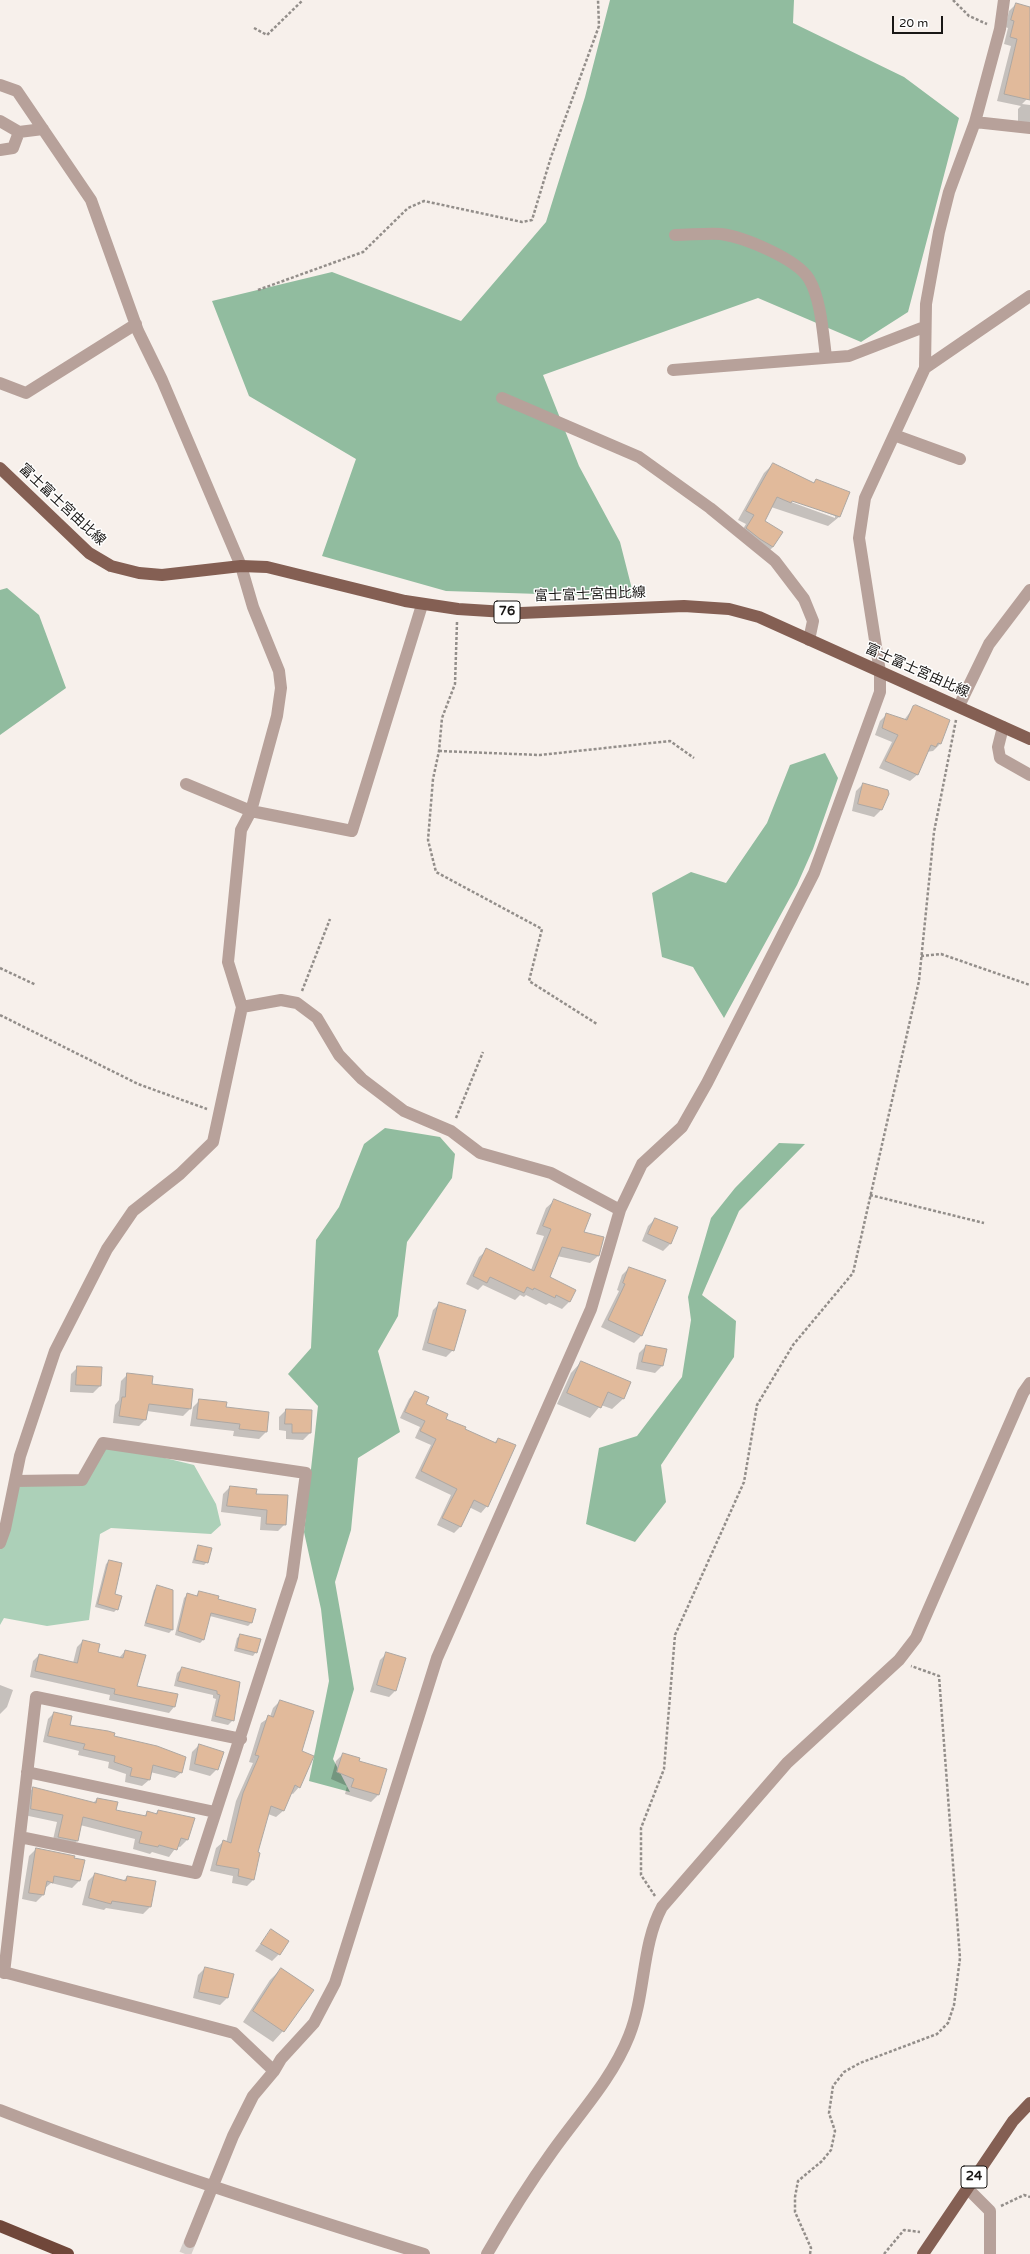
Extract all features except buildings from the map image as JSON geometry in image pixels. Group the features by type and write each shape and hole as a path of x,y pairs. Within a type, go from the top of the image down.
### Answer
{"highway":[{"path":"0,2226 68,2254"}],"main road":[{"name":"富士富士宮由比線","path":"0,468 89,553 111,566 139,573 162,575 241,566 267,567 422,605 458,609 521,612 684,606 729,609 759,617 1030,739"},
{"name":"24","path":"923,2254 1013,2122 1030,2103"}],"street":[{"path":"190,2242 233,2136 253,2096 274,2071 281,2059 314,2023 336,1983 438,1658 591,1309 620,1210 642,1164 682,1127 707,1083 814,873 880,692 880,672 859,538 865,498 925,368 924,327 926,304 948,192 975,122 1000,29 1004,0"},
{"path":"0,85 17,91 91,200 136,324 241,566 253,607 279,671 281,688 277,716 251,811 241,830 228,962 242,1007 218,1113 213,1142 180,1174 133,1211 107,1249 55,1351 20,1456 5,1529 0,1543"},
{"path":"0,121 19,132 43,129"},
{"path":"975,122 1030,128"},
{"path":"0,150 13,148 19,132"},
{"path":"675,235 721,234 751,243 785,257 809,279 818,305 826,357"},
{"path":"925,368 1030,296"},
{"path":"0,383 26,393 136,324"},
{"path":"673,370 849,356 924,327"},
{"path":"502,398 639,456 710,508 775,561 804,599 813,621 809,640"},
{"path":"894,435 960,459"},
{"path":"959,706 989,644 1030,590"},
{"path":"186,784 251,811 352,831 422,605"},
{"path":"1002,727 998,747 1000,758 1030,775"},
{"path":"242,1007 281,1000 297,1003 317,1018 339,1055 362,1079 404,1111 451,1131 480,1153 551,1173 620,1210"},
{"path":"487,2254 552,2152 609,2074 629,2036 638,2006 654,1922 662,1907 787,1763 899,1660 916,1638 1023,1393 1030,1383"},
{"path":"15,1481 82,1480 103,1443 306,1473 292,1577 241,1739 196,1873 20,1837"},
{"path":"241,1739 36,1697 20,1837 2,1972 234,2033 274,2071"},
{"path":"27,1772 216,1812"},
{"path":"0,2110 84,2143 213,2187 424,2254"},
{"path":"967,2188 990,2211 990,2254"}],"path":[{"path":"254,28 267,35 303,0"},
{"path":"258,290 363,252 408,208 424,201 522,222 532,220 551,157 599,26 598,0"},
{"path":"953,0 969,16 1000,29"},
{"path":"458,609 455,684 442,718 439,751 433,779 428,840 436,872 542,929 529,981 597,1024"},
{"path":"662,1907 640,1875 640,1828 664,1769 675,1635 744,1482 757,1405 793,1345 853,1273 918,981 934,832 959,706"},
{"path":"439,751 540,755 670,741 694,758"},
{"path":"297,1003 330,919"},
{"path":"921,956 941,954 1030,985"},
{"path":"0,968 36,985"},
{"path":"0,1015 138,1084 218,1113"},
{"path":"451,1131 483,1052"},
{"path":"870,1195 984,1223"},
{"path":"810,2254 811,2248 795,2212 795,2197 798,2181 822,2161 831,2150 835,2131 829,2113 833,2086 844,2072 860,2063 936,2034 948,2023 954,2005 960,1958 939,1676 916,1669 899,1660"},
{"path":"990,2211 1024,2195 1030,2197"},
{"path":"884,2254 904,2230 936,2234"}],"green space":[{"path":"610,0 794,0 793,23 904,77 959,118 908,312 861,342 758,298 543,375 579,466 620,542 634,597 446,591 322,556 356,459 249,396 212,301 332,272 461,321 546,222 585,97"},
{"path":"7,588 39,615 66,688 0,735 0,590"},
{"path":"825,753 838,778 813,849 797,885 724,1018 693,967 662,957 652,893 691,872 726,883 767,823 790,765"},
{"path":"385,1128 440,1137 455,1154 452,1178 407,1242 398,1316 378,1351 400,1432 358,1458 351,1530 335,1582 354,1689 333,1759 350,1792 309,1781 329,1681 321,1609 304,1532 318,1406 288,1374 311,1348 316,1240 339,1207 364,1144"},
{"path":"779,1143 805,1144 739,1211 702,1295 736,1321 734,1357 661,1465 666,1502 635,1542 586,1524 599,1448 637,1436 682,1377 691,1320 688,1297 711,1218 735,1188"},
{"path":"103,1443 194,1465 216,1504 221,1525 211,1534 111,1528 100,1534 89,1620 47,1626 4,1618 0,1625 0,1541 14,1486 86,1478"}],"tunnel":[{"path":"185,2254 190,2242"}]}
